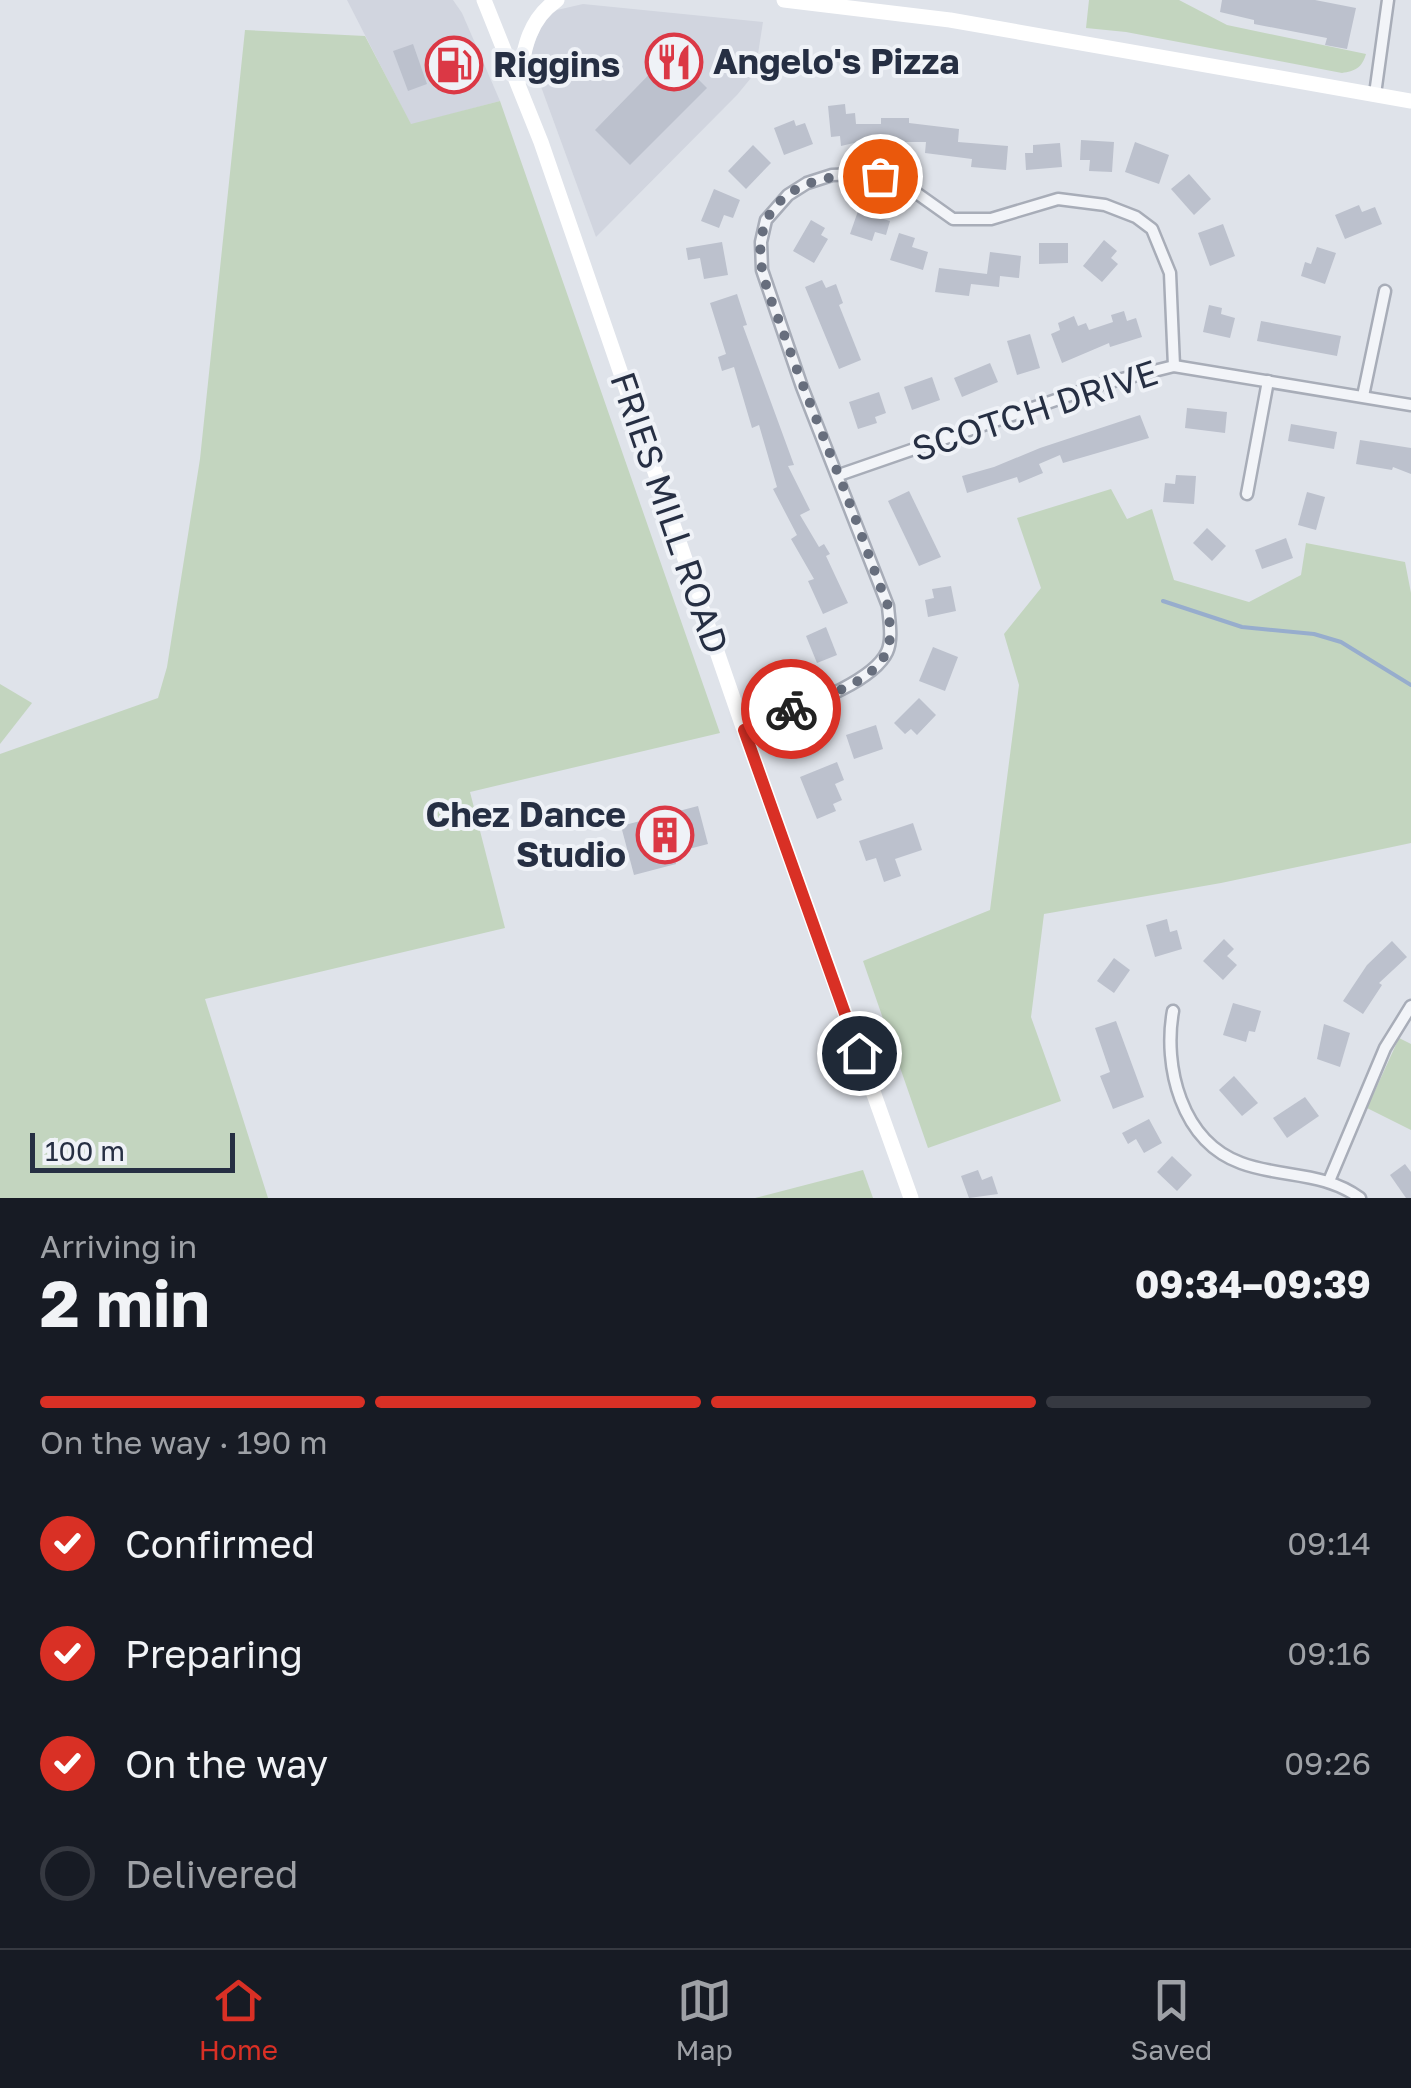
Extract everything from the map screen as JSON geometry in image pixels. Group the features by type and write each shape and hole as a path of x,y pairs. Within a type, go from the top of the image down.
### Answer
{"main road":[{"name":"FRIES MILL ROAD","path":"484,0 541,142 910,1198"},
{"path":"518,84 525,44 538,16 558,0"},
{"path":"784,0 950,20 1411,101"}],"street":[{"path":"1375,94 1388,0"},
{"path":"744,730 851,684 875,668 888,652 888,606 802,387 762,270 761,242 766,220 788,195 807,183 832,176 880,176 901,182 952,219 971,222 1058,199 1105,205 1136,217 1152,229 1170,272 1174,366"},
{"path":"1363,396 1385,291"},
{"name":"SCOTCH DRIVE","path":"838,475 1102,384 1174,366 1411,405"},
{"path":"1247,494 1268,381"},
{"path":"1330,1182 1385,1048 1411,1006"},
{"path":"1173,1010 1168,1045 1174,1083 1189,1116 1209,1143 1239,1163 1330,1182 1360,1198"}],"shaded area":[{"path":"347,0 453,0 500,101 411,125"},
{"path":"583,4 763,22 755,73 596,237 532,62 532,50 543,21 557,10"}],"green space":[{"path":"1089,0 1179,0 1227,25 1366,54 1357,68 1342,73 1086,28"},
{"path":"245,30 365,36 411,124 500,101 720,733 470,792 505,928 205,999 268,1198 0,1198 0,754 158,698 167,667 200,459"},
{"path":"1111,489 1127,519 1152,509 1174,580 1249,602 1301,575 1306,543 1405,562 1411,593 1411,843 1221,883 1044,914 1031,1017 1061,1101 928,1148 863,961 990,910 1019,685 1004,634 1041,588 1017,518"},
{"path":"0,684 32,703 0,744"},
{"path":"1399,1038 1411,1044 1411,1130 1367,1108"},
{"path":"863,1170 873,1198 755,1198"}],"building":[{"path":"1222,0 1315,0 1356,8 1347,49 1325,45 1327,38 1254,24 1254,20 1220,12"},
{"path":"413,44 427,84 408,91 393,51"},
{"path":"671,52 707,88 630,165 595,130"},
{"path":"845,104 846,114 855,113 856,124 881,124 881,118 909,118 909,123 959,129 958,142 1008,146 1006,170 971,167 972,159 925,153 926,142 858,142 841,146 840,136 831,137 828,106"},
{"path":"794,120 796,126 805,123 813,144 784,155 774,128"},
{"path":"1081,140 1114,142 1112,172 1089,171 1090,160 1080,160"},
{"path":"1135,142 1169,155 1159,184 1125,172"},
{"path":"1060,143 1062,167 1026,170 1025,153 1033,153 1033,145"},
{"path":"753,145 771,163 746,189 728,171"},
{"path":"1189,174 1211,199 1194,215 1171,189"},
{"path":"714,189 740,200 733,218 724,215 719,228 701,221"},
{"path":"1359,205 1362,212 1375,207 1382,224 1345,239 1335,215"},
{"path":"858,211 890,221 886,235 875,232 872,241 850,234"},
{"path":"811,220 825,228 821,235 828,239 814,263 793,251"},
{"path":"1223,224 1235,256 1210,266 1198,233"},
{"path":"899,233 915,238 912,247 928,252 923,270 890,260"},
{"path":"1104,240 1117,251 1111,258 1118,264 1102,282 1083,266"},
{"path":"722,242 728,275 704,279 700,258 688,260 686,248"},
{"path":"1039,243 1068,243 1068,263 1039,264"},
{"path":"1317,247 1336,253 1325,284 1301,276 1305,262 1311,264"},
{"path":"990,252 1021,256 1019,278 1000,276 999,287 971,284 969,296 935,292 939,268 987,274"},
{"path":"822,280 826,288 836,284 843,303 839,305 861,360 839,369 805,287"},
{"path":"737,294 747,325 743,326 794,465 788,466 810,510 800,515 819,547 824,544 830,554 826,556 848,603 823,614 808,581 814,579 791,539 797,535 773,489 777,487 759,425 752,428 734,367 722,371 718,357 726,354 710,303"},
{"path":"1209,305 1222,308 1221,314 1235,318 1230,338 1203,332"},
{"path":"1124,311 1127,321 1136,318 1142,337 1110,347 1109,343 1062,363 1051,334 1060,330 1058,323 1074,316 1078,326 1086,323 1089,330 1113,322 1111,315"},
{"path":"1261,321 1341,336 1337,356 1257,341"},
{"path":"1030,334 1040,368 1017,375 1007,341"},
{"path":"990,363 998,382 962,397 954,378"},
{"path":"932,377 940,400 912,410 904,387"},
{"path":"879,392 886,413 875,417 877,423 858,429 849,402"},
{"path":"1187,408 1227,412 1225,433 1185,428"},
{"path":"1140,415 1149,438 1063,463 1060,455 1039,464 1043,473 1019,483 1017,477 967,493 962,476"},
{"path":"1291,424 1337,432 1334,449 1288,441"},
{"path":"1360,440 1411,448 1411,474 1393,467 1392,470 1356,464"},
{"path":"1176,475 1196,476 1194,504 1163,502 1165,483 1175,484"},
{"path":"909,491 941,557 919,566 888,501"},
{"path":"1307,492 1325,497 1316,530 1298,525"},
{"path":"1207,528 1226,546 1212,561 1193,543"},
{"path":"1286,538 1293,558 1262,569 1255,550"},
{"path":"951,586 956,611 928,617 925,600 934,598 932,589"},
{"path":"826,627 837,655 817,663 806,636"},
{"path":"933,647 958,657 945,691 919,681"},
{"path":"919,698 936,715 917,735 911,729 905,734 894,723"},
{"path":"876,725 883,749 854,759 846,735"},
{"path":"837,762 844,780 835,784 842,800 833,804 836,811 817,819 800,777"},
{"name":"Chez Dance Studio","path":"698,806 708,844 673,853 676,864 634,875 621,826"},
{"path":"913,823 922,850 895,859 901,876 884,882 876,858 866,861 859,841"},
{"path":"1167,919 1170,932 1177,930 1182,949 1155,957 1146,925"},
{"path":"1224,939 1234,949 1227,956 1237,965 1223,980 1203,961"},
{"path":"1392,941 1407,957 1379,983 1382,985 1363,1014 1343,1001 1367,965"},
{"path":"1114,958 1130,970 1114,993 1097,981"},
{"path":"1233,1003 1261,1011 1255,1032 1249,1031 1246,1042 1223,1035"},
{"path":"1116,1021 1144,1097 1113,1109 1100,1076 1110,1072 1095,1028"},
{"path":"1324,1024 1350,1033 1340,1067 1317,1059"},
{"path":"1234,1076 1258,1103 1242,1116 1219,1090"},
{"path":"1305,1097 1319,1116 1287,1138 1273,1118"},
{"path":"1149,1119 1162,1143 1144,1153 1136,1139 1128,1144 1122,1133"},
{"path":"1172,1156 1192,1175 1177,1191 1157,1172"},
{"path":"1405,1164 1411,1172 1411,1198 1406,1198 1390,1175"},
{"path":"978,1170 982,1180 992,1176 998,1194 969,1198 961,1176"}],"waterway":[{"path":"1163,601 1242,627 1314,634 1341,642 1411,685"}],"way so far":[{"path":"791,709 851,684 875,668 888,652 890,632 888,606 802,387 762,270 761,242 766,220 776,206 807,183 832,176 880,176"}],"place":[{"name":"Angelo's Pizza","path":"674,62"},
{"name":"Riggins","path":"454,65"},
{"name":"Chez Dance Studio","path":"665,835"}],"route":[{"path":"791,709 744,730 859,1053"}]}
